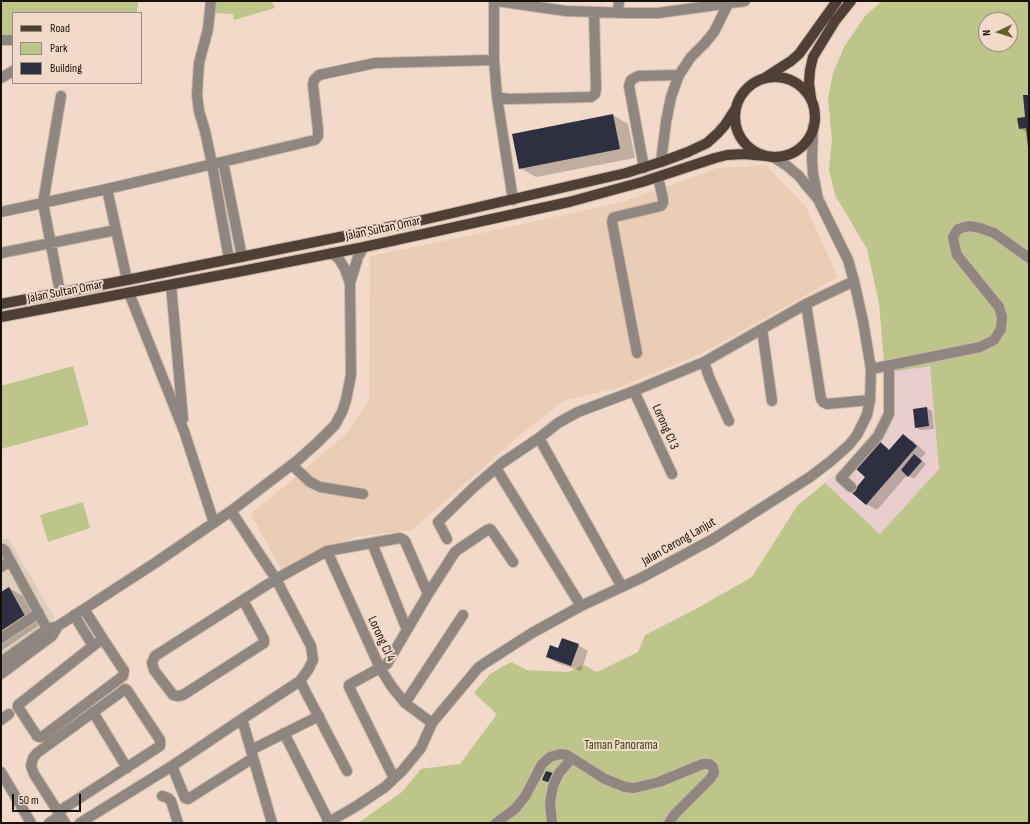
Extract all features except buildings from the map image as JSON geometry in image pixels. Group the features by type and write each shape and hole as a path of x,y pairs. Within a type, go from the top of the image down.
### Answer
{"main road":[{"path":"1,304 414,222 612,177 661,162 707,143 718,133 736,108 743,93 752,84 791,62 799,54 837,1"},
{"path":"811,100 809,83 813,57 834,21 851,1"},
{"path":"736,108 735,120 738,132 745,143 754,151 769,156 786,155 799,149 808,139 814,127 814,108 811,100 799,85 791,80 782,77 763,79"},
{"name":"Jalan Sultan Omar","path":"1,317 364,247 569,202 658,177 727,155 744,154 769,156"}],"street":[{"path":"211,1 208,29 199,63 197,95 199,111 217,163 242,257"},
{"path":"513,200 497,97 494,60 496,1 566,11 658,13 745,1"},
{"path":"618,13 619,1"},
{"path":"661,162 671,97 679,75 691,57 714,32 728,4"},
{"path":"497,97 509,99 591,97 595,94 594,12"},
{"path":"1,40 12,40"},
{"path":"1,212 107,189 315,140 318,136 318,130 313,85 314,80 319,75 375,63 494,60"},
{"path":"1,78 12,72"},
{"path":"644,168 629,86 631,80 638,76 679,75"},
{"path":"60,292 43,203 61,96"},
{"name":"Jalan Cerong Lanjut","path":"814,127 812,160 818,199"},
{"name":"Jalan Cerong Lanjut","path":"328,822 355,807 385,787 402,771 421,748 432,723 478,668 532,632 581,606 653,572 713,539 810,477 849,446 857,435 867,415 870,400 871,369 863,321 848,260 818,199 799,176 786,164 769,156"},
{"path":"217,163 229,259"},
{"path":"637,353 612,222 613,218 615,217 661,206 663,199 658,177"},
{"path":"107,189 127,280"},
{"path":"871,369 980,347 994,340 1001,329 1002,317 998,307 957,255 953,237 958,229 969,226 994,233 1029,258"},
{"path":"1,253 116,230"},
{"path":"1,662 47,629 58,626 155,563 231,511 292,465 335,425 346,400 351,375 350,283 358,257 364,247"},
{"path":"332,253 339,259 345,269 350,283"},
{"path":"447,539 438,522 496,468 558,423 578,412 704,362 806,304 854,281"},
{"path":"170,285 184,431"},
{"path":"129,293 184,431 214,523"},
{"path":"806,304 821,399 827,404 870,400"},
{"path":"762,329 772,401"},
{"path":"704,362 709,377 729,421"},
{"path":"851,487 841,478 878,436 889,414 889,365"},
{"name":"Lorong Cl 3","path":"634,391 672,474"},
{"path":"539,438 622,587"},
{"path":"292,465 310,482 320,487 363,494"},
{"path":"496,468 581,606"},
{"path":"80,823 172,766 300,681 313,660 311,646 276,579 231,511"},
{"path":"394,778 349,685 387,664 428,594 455,552 459,549 490,529 513,562"},
{"path":"242,600 264,639 264,643 183,695 172,695 154,670 152,663 155,656 242,600 276,579 327,551 400,538 405,541 428,594"},
{"path":"372,543 407,630"},
{"path":"1,550 3,549 5,551 47,629"},
{"name":"Lorong Cl 4","path":"327,551 380,668 405,703 432,723"},
{"path":"1,567 10,561"},
{"path":"84,609 103,638 124,671 123,676 42,737 37,736 18,706 103,638"},
{"path":"1,638 39,613"},
{"path":"74,615 93,646"},
{"path":"405,703 463,615"},
{"path":"1,674 52,636 58,626"},
{"path":"300,681 347,771"},
{"path":"49,823 61,817 127,768 160,746 160,740 127,690 125,689 93,712 37,753 33,758 32,766 34,774 61,817"},
{"path":"93,712 127,768"},
{"path":"172,766 185,798 188,799 284,733 319,716"},
{"path":"242,719 272,823"},
{"path":"284,733 328,822"},
{"path":"496,823 515,809 526,795 542,764 550,757 560,754 567,755 605,778 624,787 634,788 659,782 703,764 708,764 713,767 714,773 710,779 675,814 670,823"},
{"path":"552,823 550,803 553,786 558,773 572,758"},
{"path":"1,772 30,823"},
{"path":"162,796 170,799 178,823"}],"shaded area":[{"path":"766,165 806,207 838,277 701,354 620,387 563,401 519,436 412,530 355,537 284,575 251,514 345,435 369,400 370,256 622,202 718,168"},
{"path":"930,365 939,469 880,534 825,483 848,462 871,433 885,407 885,373"},
{"path":"8,538 55,618 1,657 1,540"}],"green space":[{"path":"1,1 138,1 137,12 12,12 12,35 1,35"},
{"path":"214,1 271,1 275,8 234,20 233,14 215,13"},
{"name":"Taman Panorama","path":"882,1 1029,1 1029,823 358,823 402,792 421,769 460,764 497,714 474,693 490,674 511,662 527,670 568,672 584,665 597,672 638,652 645,635 696,609 752,577 797,506 825,483 880,534 939,469 930,366 885,373 879,303 867,249 835,195 829,170 832,139 828,99 833,73 844,47 865,16"},
{"path":"73,366 89,425 1,449 1,386"},
{"path":"83,502 90,528 48,542 40,515"}]}
